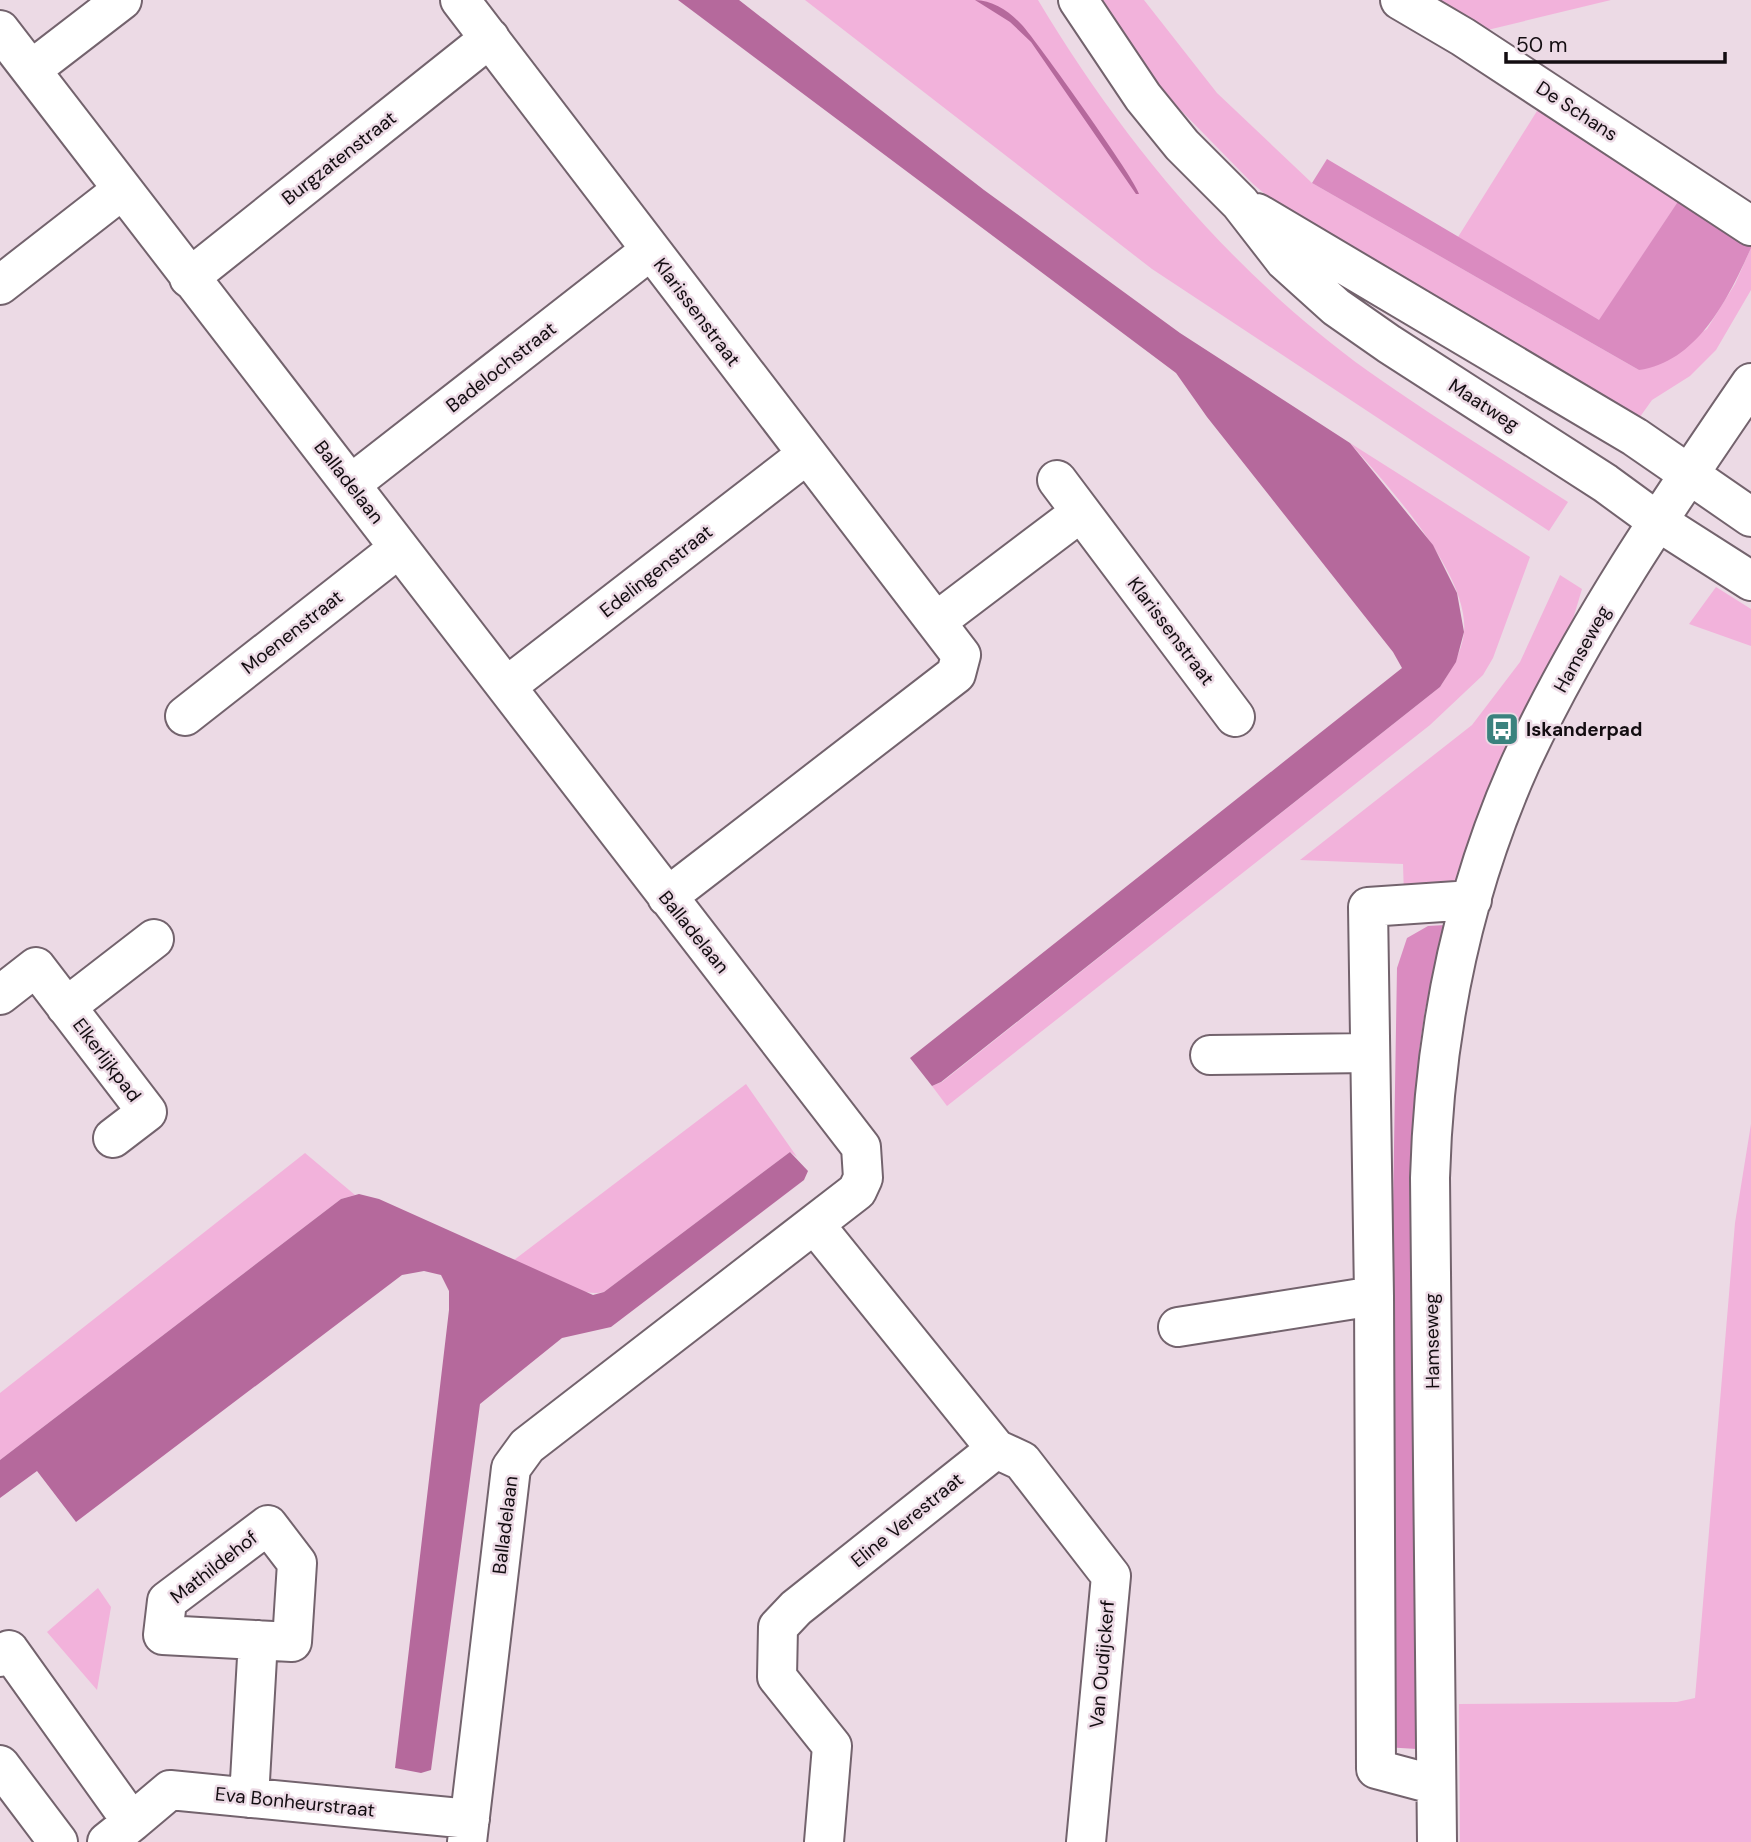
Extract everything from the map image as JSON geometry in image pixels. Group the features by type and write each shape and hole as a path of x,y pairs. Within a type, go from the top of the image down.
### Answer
{"street":[{"path":"31,71 122,0"},
{"name":"Klarissenstraat","path":"460,0 961,655 956,674 667,897"},
{"name":"Maatweg","path":"1078,0 1143,97 1182,145 1240,202 1285,261 1336,306 1389,344 1751,581"},
{"name":"De Schans","path":"1400,0 1463,37 1751,226"},
{"name":"Balladelaan","path":"0,30 188,278 351,484 667,897 785,1044 861,1147 863,1178 857,1191 527,1446 511,1468 469,1831"},
{"name":"Burgzatenstraat","path":"188,278 490,38"},
{"path":"0,285 122,191"},
{"name":"Maatweg","path":"1240,202 1623,430 1751,517"},
{"name":"Badelochstraat","path":"351,484 651,250"},
{"path":"1688,473 1751,383"},
{"name":"Edelingenstraat","path":"506,686 806,455"},
{"name":"Hamseweg","path":"1437,1842 1425,1783 1432,1122 1440,1036 1472,900 1503,806 1532,741 1609,600 1688,473"},
{"name":"Klarissenstraat","path":"1057,480 1236,717"},
{"path":"937,621 1081,512"},
{"name":"Moenenstraat","path":"185,716 400,548"},
{"path":"1425,1783 1376,1769 1374,1296 1368,906 1472,900"},
{"name":"Elkerlijkpad","path":"66,1007 154,939"},
{"name":"Elkerlijkpad","path":"0,995 36,967 146,1112 113,1138"},
{"path":"1210,1055 1369,1053"},
{"path":"816,1225 996,1449"},
{"path":"1178,1327 1374,1296"},
{"name":"Eline Verestraat","path":"824,1842 832,1746 777,1676 778,1627 796,1608 996,1449"},
{"name":"Van Oudijckerf","path":"996,1449 1022,1461 1111,1576 1086,1842"},
{"path":"249,1798 258,1640"},
{"name":"Eva Bonheurstraat","path":"0,1657 9,1650 119,1832 170,1790 249,1798 469,1831"},
{"path":"0,1765 58,1842"}],"shaded area":[{"path":"678,0 739,0 984,190 1180,333 1350,443 1433,545 1457,593 1464,632 1456,662 1440,687 941,1082 932,1086 910,1058 1402,668 1393,652 1207,417 1176,373"},
{"path":"805,0 1038,0 1106,104 1184,202 1226,248 1318,333 1368,371 1568,502 1549,531 1152,269"},
{"path":"975,0 1001,8 1022,25 1065,82 1139,194 1136,194 1031,42 1010,22"},
{"path":"1097,0 1144,0 1217,93 1312,183 1639,370 1707,329 1735,284 1751,248 1751,290 1716,350 1690,376 1652,400 1637,421 1297,221 1253,184 1158,87"},
{"path":"1420,0 1611,0 1475,33"},
{"path":"1542,103 1683,194 1599,321 1458,237"},
{"path":"1327,159 1599,320 1683,194 1751,242 1751,248 1733,287 1695,341 1660,364 1639,370 1312,183"},
{"path":"1350,443 1530,557 1493,658 1483,675 1430,725 947,1106 932,1086 942,1082 1440,687 1448,674 1458,655 1464,633 1462,610 1454,584 1440,558 1404,506"},
{"path":"1560,575 1582,589 1573,619 1503,758 1454,895 1404,896 1403,864 1300,860 1472,725 1520,662"},
{"path":"1716,587 1751,609 1751,646 1689,624"},
{"path":"1445,925 1425,1010 1419,1051 1414,1607 1417,1749 1384,1747 1397,968 1407,938 1428,926"},
{"path":"746,1084 797,1157 790,1152 604,1292 593,1293 569,1288 514,1260"},
{"path":"1751,1124 1751,1842 1460,1842 1459,1704 1677,1702 1695,1698 1735,1223"},
{"path":"790,1152 808,1171 804,1180 611,1327 562,1338 480,1404 431,1770 421,1773 395,1768 449,1310 449,1291 441,1275 424,1271 402,1275 76,1522 37,1471 0,1498 0,1460 341,1199 359,1194 379,1199 593,1295 604,1292"},
{"path":"305,1153 355,1195 341,1199 0,1460 0,1393"},
{"path":"98,1588 111,1607 97,1690 47,1632"}],"place":[{"name":"Iskanderpad","path":"1502,729"}]}
